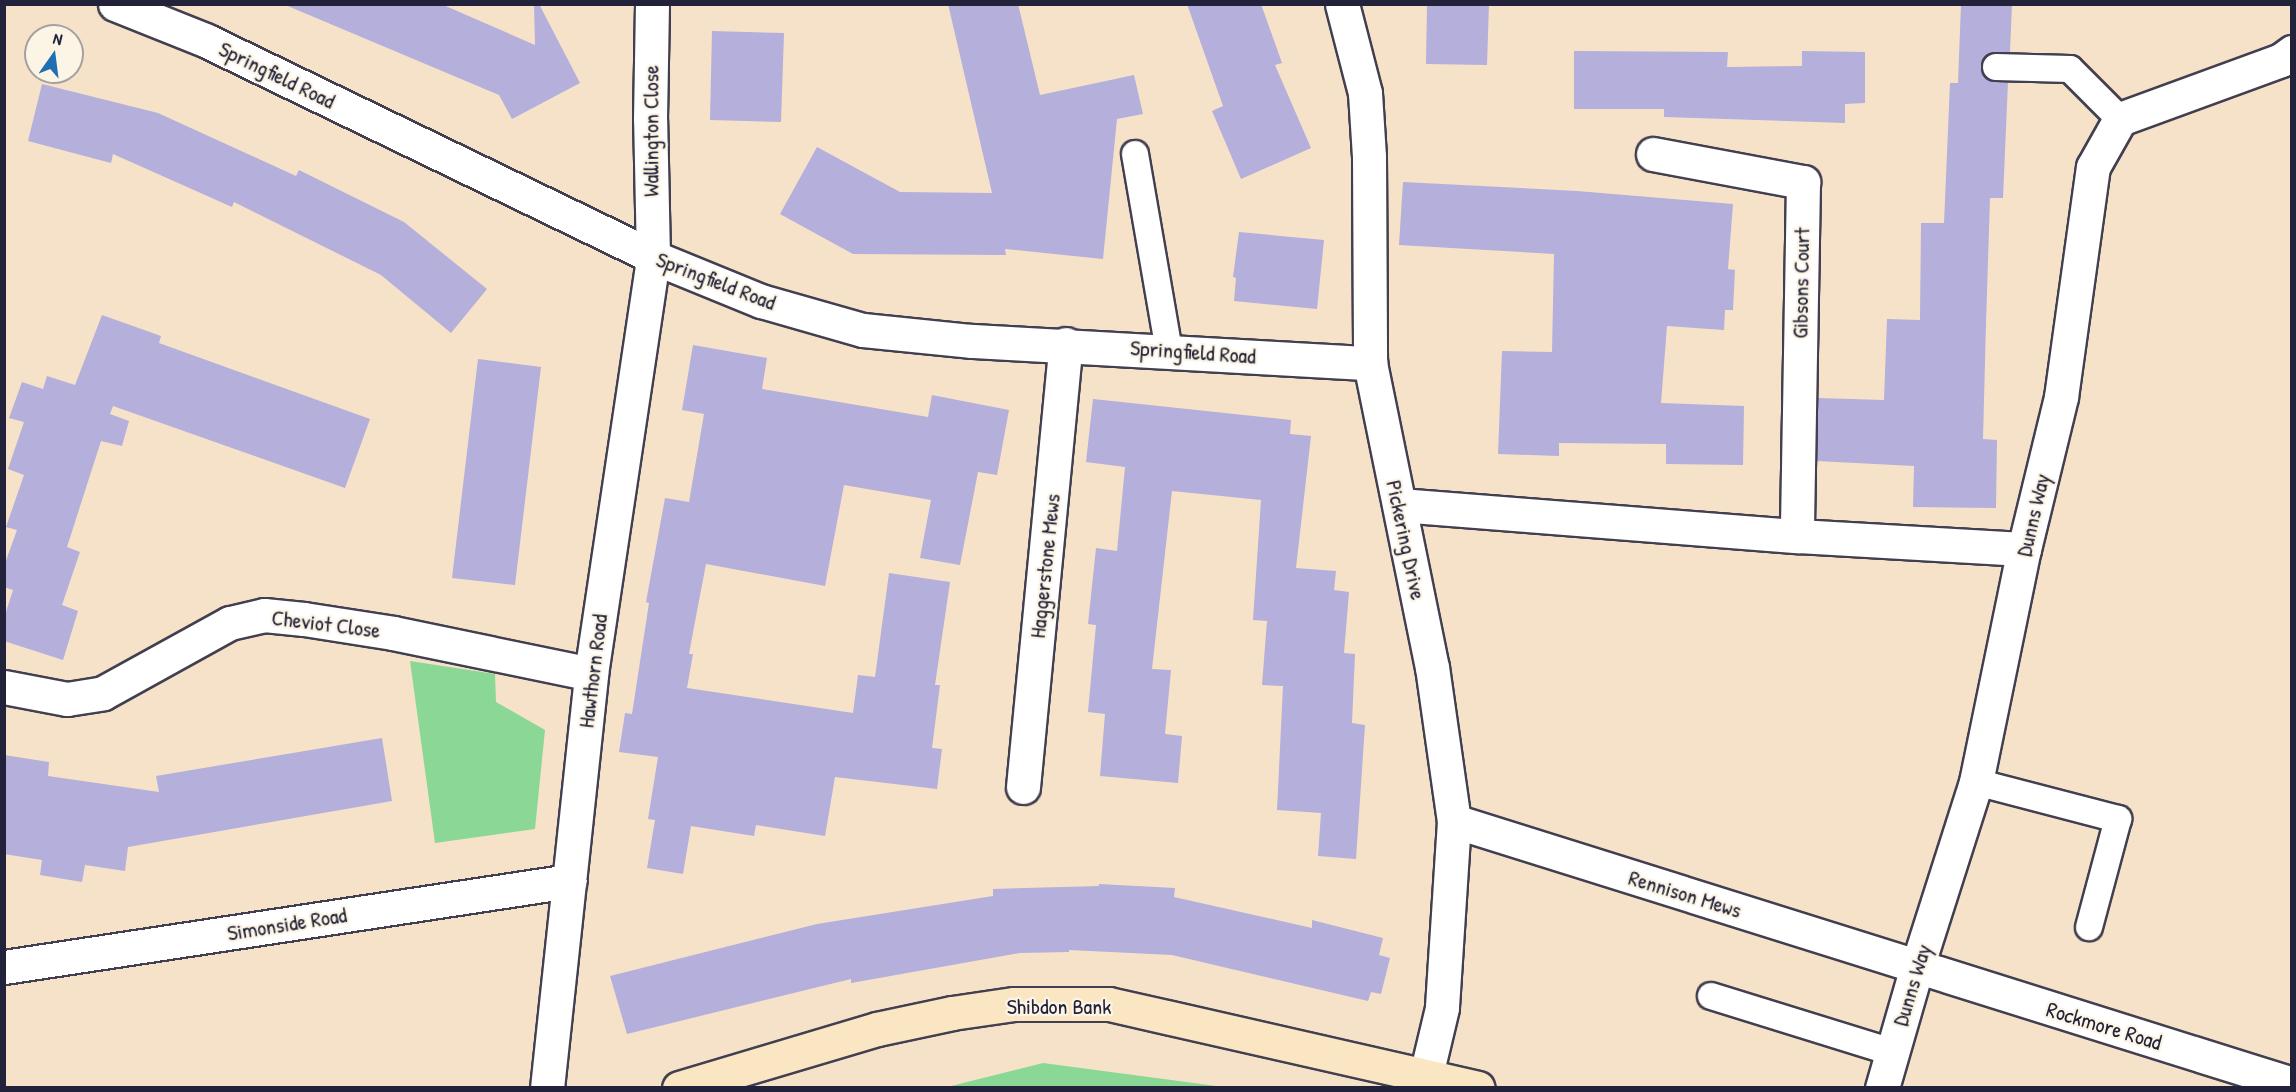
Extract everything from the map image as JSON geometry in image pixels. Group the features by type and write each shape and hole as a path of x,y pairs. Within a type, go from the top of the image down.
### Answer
{"street":[{"name":"Springfield Road","path":"115,4 206,40 653,257 761,301 863,330 972,341 1066,344 1370,363"},
{"name":"Wallington Close","path":"652,4 650,119 653,257"},
{"name":"Pickering Drive","path":"1342,4 1365,93 1370,157 1370,363 1432,667 1454,821 1442,1008 1426,1075"},
{"path":"2120,119 2281,60 2292,52"},
{"name":"Dunns Way","path":"1882,1088 1917,967 1976,782 2024,549 2061,397 2093,167 2120,119"},
{"name":"Gibsons Court","path":"1653,154 1803,182 1797,536"},
{"name":"Hawthorn Road","path":"547,1088 591,674 653,257"},
{"name":"Haggerstone Mews","path":"1023,787 1066,344"},
{"path":"1400,506 1797,536 2024,549"},
{"name":"Cheviot Close","path":"4,687 67,699 87,698 103,693 136,676 230,623 264,615 393,633 591,674"},
{"name":"Rennison Mews","path":"1454,821 1917,967"},
{"name":"Simonside Road","path":"4,967 569,881"},
{"name":"Rockmore Road","path":"1917,967 2292,1084"},
{"name":"Shibdon Bank","path":"679,1088 877,1029 952,1013 1014,1004 1109,1004 1478,1088"}],"lane":[{"path":"1996,67 2070,69 2120,119"},
{"path":"1135,154 1169,351"},
{"path":"1976,782 2118,819 2089,927"},
{"path":"1710,996 1892,1052"}],"green space":[{"path":"410,661 495,674 496,702 545,730 535,829 435,843"},
{"path":"1043,1063 1224,1087 947,1087"}],"building":[{"path":"283,4 441,4 535,45 534,4 539,4 580,83 512,119 499,95"},
{"path":"948,4 1018,4 1040,95 1134,75 1143,114 1117,119 1103,259 1005,249 1006,255 853,254 780,214 817,147 900,192 992,193"},
{"path":"1187,4 1261,4 1282,63 1275,65 1311,148 1241,179 1212,111 1223,106"},
{"path":"1427,4 1489,4 1487,65 1426,64"},
{"path":"1961,4 2012,4 2010,52 1989,54 1981,66 1983,74 1989,80 2008,82 2003,198 1990,198 1986,323 1983,439 1997,440 1996,508 1913,507 1914,466 1817,461 1818,398 1884,400 1887,319 1920,320 1921,223 1944,223 1950,83 1958,83"},
{"path":"712,31 784,33 781,122 710,120"},
{"path":"1574,51 1728,52 1727,67 1802,66 1802,51 1865,52 1865,103 1845,104 1845,123 1664,117 1664,109 1574,109"},
{"path":"42,84 158,113 296,176 299,170 404,222 487,289 451,333 381,275 234,202 232,207 113,154 111,163 28,141"},
{"path":"1403,182 1577,191 1733,204 1728,269 1735,270 1733,310 1725,310 1724,330 1667,326 1661,403 1744,406 1743,465 1666,464 1666,444 1559,443 1559,456 1498,454 1502,351 1552,352 1554,254 1399,245"},
{"path":"1239,232 1324,240 1317,309 1234,301 1236,278 1233,277"},
{"path":"102,315 161,336 159,343 370,419 345,488 113,406 110,414 129,421 122,446 101,441 67,547 80,552 62,605 78,611 63,660 4,641 4,618 13,590 4,587 4,566 17,530 6,527 24,475 8,469 24,422 9,418 22,382 43,389 47,376 75,385"},
{"path":"693,345 767,358 762,389 928,417 932,395 1009,410 997,475 978,472 960,565 920,558 931,500 844,485 825,586 706,564 689,654 693,654 687,688 853,713 858,675 875,677 889,573 950,582 935,685 940,685 932,748 942,749 937,789 835,777 825,836 756,825 754,836 691,826 683,874 647,868 655,820 648,819 658,757 619,752 625,713 632,714 649,603 646,602 665,498 689,502 704,414 682,410"},
{"path":"478,359 541,367 515,585 452,578"},
{"path":"1093,399 1291,420 1290,434 1311,436 1296,568 1336,571 1334,590 1349,592 1344,653 1355,654 1352,723 1365,725 1356,859 1318,856 1321,813 1277,810 1283,686 1262,685 1267,621 1253,620 1261,500 1172,491 1152,669 1171,670 1165,734 1182,736 1178,783 1100,776 1105,714 1088,712 1096,625 1088,624 1096,548 1117,551 1125,467 1086,462"},
{"path":"382,738 392,801 128,847 125,871 85,865 82,882 40,875 42,860 4,854 4,755 49,762 48,776 159,792 156,776"},
{"path":"1099,884 1175,888 1174,897 1312,928 1312,920 1383,938 1379,955 1390,958 1381,994 1371,992 1368,1001 1172,955 1069,950 1069,952 1020,953 851,983 851,979 627,1034 610,976 817,924 993,896 993,889 1099,886"}]}
